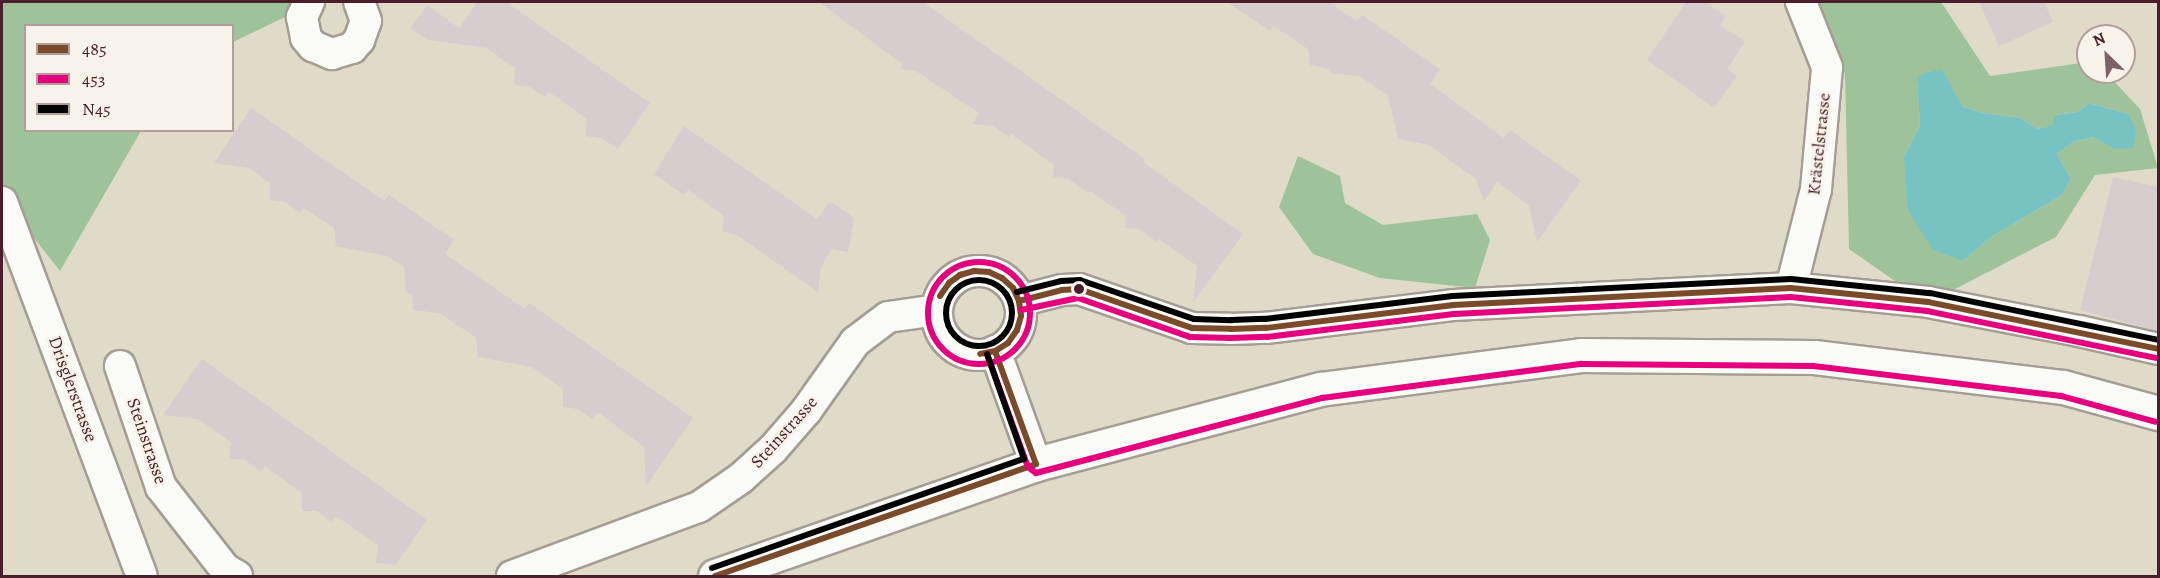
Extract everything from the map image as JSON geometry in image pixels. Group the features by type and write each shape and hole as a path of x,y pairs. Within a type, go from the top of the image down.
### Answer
{"main road":[{"path":"715,576 1036,464 1320,389 1581,355 1814,357 2063,387 2158,413"}],"street":[{"path":"309,2 302,17 306,38 322,52 332,54 352,48 359,40 366,21 359,2"},
{"name":"Krästelstrasse","path":"1791,288 1816,189 1827,67 1801,2"},
{"name":"Drisglerstrasse","path":"2,202 142,576"},
{"path":"974,271 988,272 1002,278 1013,288 1019,301 1021,316 1017,330 1008,343 995,351 969,353 955,346 942,333 937,310 940,296 949,283 960,275 974,271"},
{"path":"1019,301 1062,290 1080,289 1192,328 1231,329 1266,328 1454,304 1791,288 1928,302 2079,331 2158,350"},
{"name":"Steinstrasse","path":"512,576 699,507 741,478 773,449 806,411 855,342 888,316 937,310"},
{"path":"995,351 1036,464"},
{"name":"Steinstrasse","path":"120,366 161,487 228,574"}],"green space":[{"path":"2,2 316,2 234,42 234,24 24,24 24,132 140,132 60,271 2,197"},
{"path":"1817,2 1941,2 1990,76 2076,64 2076,84 2116,84 2140,109 2158,168 2095,175 2056,237 1953,290 1895,281 1849,249 1845,74","holes":["1917,80 1962,106 1983,113 2020,118 2038,129 2054,125 2055,115 2077,112 2089,103 2128,114 2114,149 2095,137 2073,142 2057,154 2071,179 2062,195 1991,237 1963,261 1904,157 1920,125"]},
{"path":"1298,156 1340,176 1345,203 1383,225 1477,214 1490,240 1475,288 1380,278 1313,254 1279,207"}],"water":[{"path":"1942,69 1962,106 1983,113 2020,118 2038,129 2053,125 2055,115 2077,112 2089,103 2128,114 2136,130 2133,148 2114,149 2094,137 2073,142 2057,154 2071,179 2062,195 1991,237 1963,261 1933,250 1908,210 1904,157 1920,125 1917,80 1923,74"}],"building":[{"path":"477,2 506,2 650,103 618,149 601,138 585,136 587,119 549,92 545,97 530,87 514,85 515,68 487,48 428,40 410,28 427,5 459,28"},
{"path":"819,2 923,2 1145,159 1143,162 1243,234 1193,303 1197,266 1159,239 1157,242 1139,229 1125,228 1126,216 1090,191 1088,193 1068,179 1053,177 1054,165 1011,134 1009,137 993,126 972,124 979,113 916,71 901,69 902,64"},
{"path":"1227,2 1329,2 1357,21 1362,15 1440,69 1430,84 1504,138 1510,130 1581,181 1537,242 1529,206 1497,182 1484,201 1476,179 1429,145 1398,139 1388,95 1359,76 1330,73 1330,69 1310,65 1308,49 1273,26 1270,31"},
{"path":"1686,2 1705,2 1726,16 1720,25 1745,42 1727,69 1737,76 1714,108 1647,60"},
{"path":"1979,2 2044,2 2053,22 1999,46"},
{"path":"251,108 384,201 389,195 454,240 445,254 525,309 529,303 693,418 646,486 644,447 598,412 592,419 578,409 563,407 563,389 532,367 478,357 476,338 440,313 413,310 412,294 406,292 404,267 387,256 336,246 334,228 304,208 300,213 285,202 270,200 270,183 249,168 214,163"},
{"path":"684,126 817,219 830,201 854,218 848,252 832,249 821,267 818,292 737,235 722,231 724,216 688,190 684,195 654,174"},
{"path":"2113,177 2158,187 2158,331 2080,310"},
{"path":"202,359 427,520 395,565 376,563 378,545 336,516 331,522 317,511 302,511 302,493 265,466 261,472 245,460 229,459 231,442 198,419 163,415"}],"transit line":[{"name":"453","path":"979,262 998,266 1015,277 1026,294 1030,313 1026,332 1015,349 998,360 979,364 960,360 943,349 932,332 928,313 932,294 943,277 960,266 979,262"},
{"name":"485","path":"940,296 949,283 960,275 974,271 989,272 1002,278 1013,288 1019,301 1021,316 1017,330 1008,343 995,351 980,354"},
{"name":"N45","path":"1017,292 1061,281 1080,280 1194,319 1231,320 1265,319 1453,296 1791,279 1930,293 2158,340"},
{"name":"N45","path":"979,280 991,283 1002,290 1009,301 1012,313 1009,325 1002,336 991,343 979,346 967,343 956,336 949,325 946,313 949,301 956,290 967,283 979,280"},
{"name":"485","path":"1019,301 1062,290 1079,289 1192,328 1231,329 1266,328 1453,305 1791,288 1928,302 2158,349"},
{"name":"453","path":"1021,310 1078,298 1190,337 1231,338 1267,337 1454,314 1791,297 1927,311 2156,358"},
{"name":"485","path":"995,351 1036,464"},
{"name":"453","path":"987,354 1028,467 1036,473 1322,398 1582,364 1813,366 2061,396 2156,422"},
{"name":"N45","path":"712,568 1024,459 987,354"},
{"name":"485","path":"715,576 1036,464"}]}
